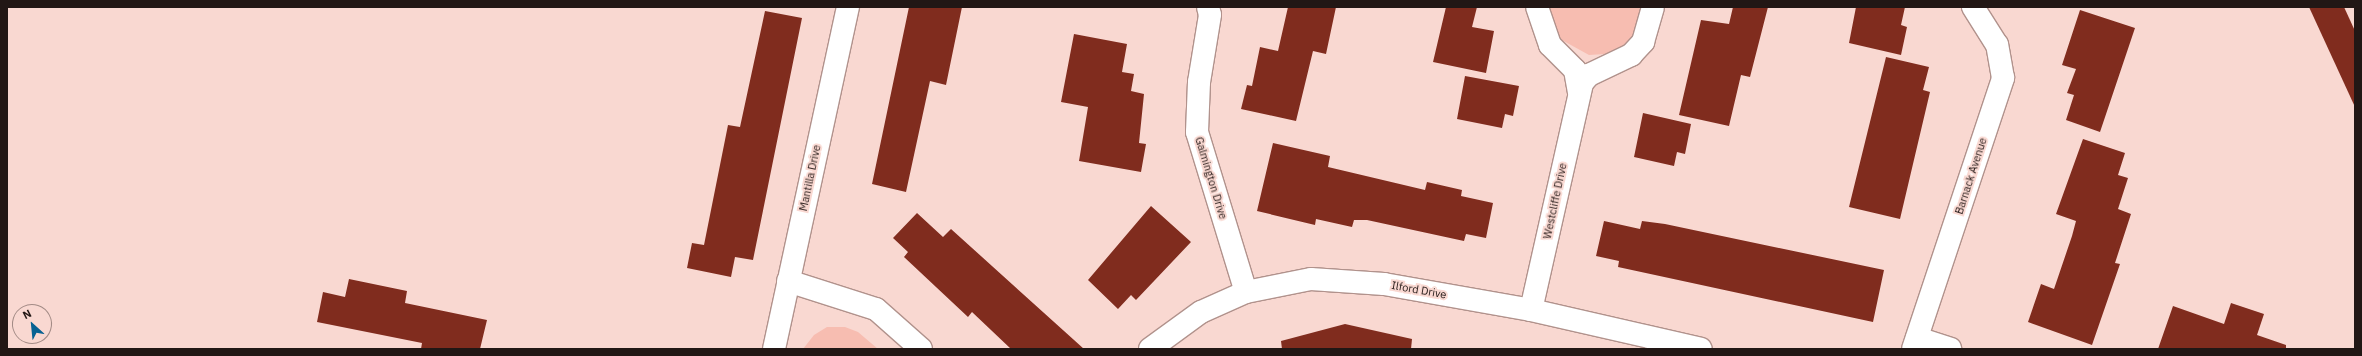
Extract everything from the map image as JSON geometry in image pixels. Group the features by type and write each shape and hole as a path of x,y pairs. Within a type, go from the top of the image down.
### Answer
{"street":[{"name":"Mantilla Drive","path":"774,349 848,7"},
{"name":"Westcliffe Drive","path":"1537,7 1550,45 1575,70 1579,92"},
{"name":"Westcliffe Drive","path":"1531,310 1579,92 1589,75 1616,64 1643,42 1653,7"},
{"name":"Barnack Avenue","path":"1915,344 2003,78 1997,45 1973,7"},
{"name":"Galmington Drive","path":"1212,10 1199,82 1197,132 1246,292"},
{"name":"Ilford Drive","path":"1150,349 1201,312 1246,292 1311,279 1384,284 1531,310 1701,349"},
{"path":"788,281 876,309 921,349"},
{"path":"1915,344 1950,349"}],"shaded area":[{"path":"1548,7 1643,7 1634,36 1620,48 1605,54 1589,55 1560,39 1550,23"},
{"path":"827,327 845,327 858,332 878,349 803,349 814,335"}],"building":[{"path":"909,7 962,7 946,85 930,81 906,192 872,184"},
{"path":"1288,7 1336,7 1326,54 1313,51 1296,121 1241,109 1247,85 1252,86 1260,47 1278,51"},
{"path":"1446,7 1477,7 1472,27 1494,31 1486,73 1433,62"},
{"path":"1733,7 1768,7 1750,77 1741,75 1729,126 1679,115 1701,20 1729,24"},
{"path":"1856,7 1905,7 1901,25 1907,27 1901,55 1849,43"},
{"path":"2309,7 2344,7 2355,31 2355,107"},
{"path":"2080,10 2135,28 2100,132 2066,120 2074,95 2067,93 2076,69 2062,65"},
{"path":"765,11 802,18 753,260 735,257 731,277 687,268 692,243 704,245 728,125 740,127"},
{"path":"1074,34 1127,44 1122,72 1134,74 1131,91 1144,94 1139,143 1146,144 1141,172 1079,161 1088,107 1061,102"},
{"path":"1886,57 1929,67 1923,90 1930,92 1900,219 1849,207"},
{"path":"1465,76 1519,86 1513,116 1505,114 1502,128 1457,119"},
{"path":"1643,113 1691,124 1685,154 1677,152 1674,166 1634,157"},
{"path":"2083,139 2125,153 2118,175 2128,178 2118,209 2131,214 2115,263 2120,264 2092,345 2028,322 2041,284 2054,289 2072,236 2076,221 2056,214"},
{"path":"1273,143 1330,156 1328,167 1425,190 1427,182 1462,190 1461,196 1493,203 1486,238 1466,234 1464,241 1367,220 1354,220 1352,227 1316,219 1315,225 1257,211"},
{"path":"1151,206 1191,242 1136,300 1131,295 1118,309 1088,280"},
{"path":"917,213 943,237 951,229 1084,349 1011,349 972,312 968,317 904,257 908,252 893,238"},
{"path":"1604,221 1640,229 1642,221 1665,224 1884,270 1873,322 1618,267 1619,261 1596,256"},
{"path":"349,279 407,291 405,303 487,320 480,349 421,349 422,343 317,322 323,292 345,297"},
{"path":"2231,303 2264,314 2257,335 2286,345 2286,349 2158,349 2173,306 2224,324"},
{"path":"1345,324 1412,339 1411,349 1282,349 1281,341"}]}
